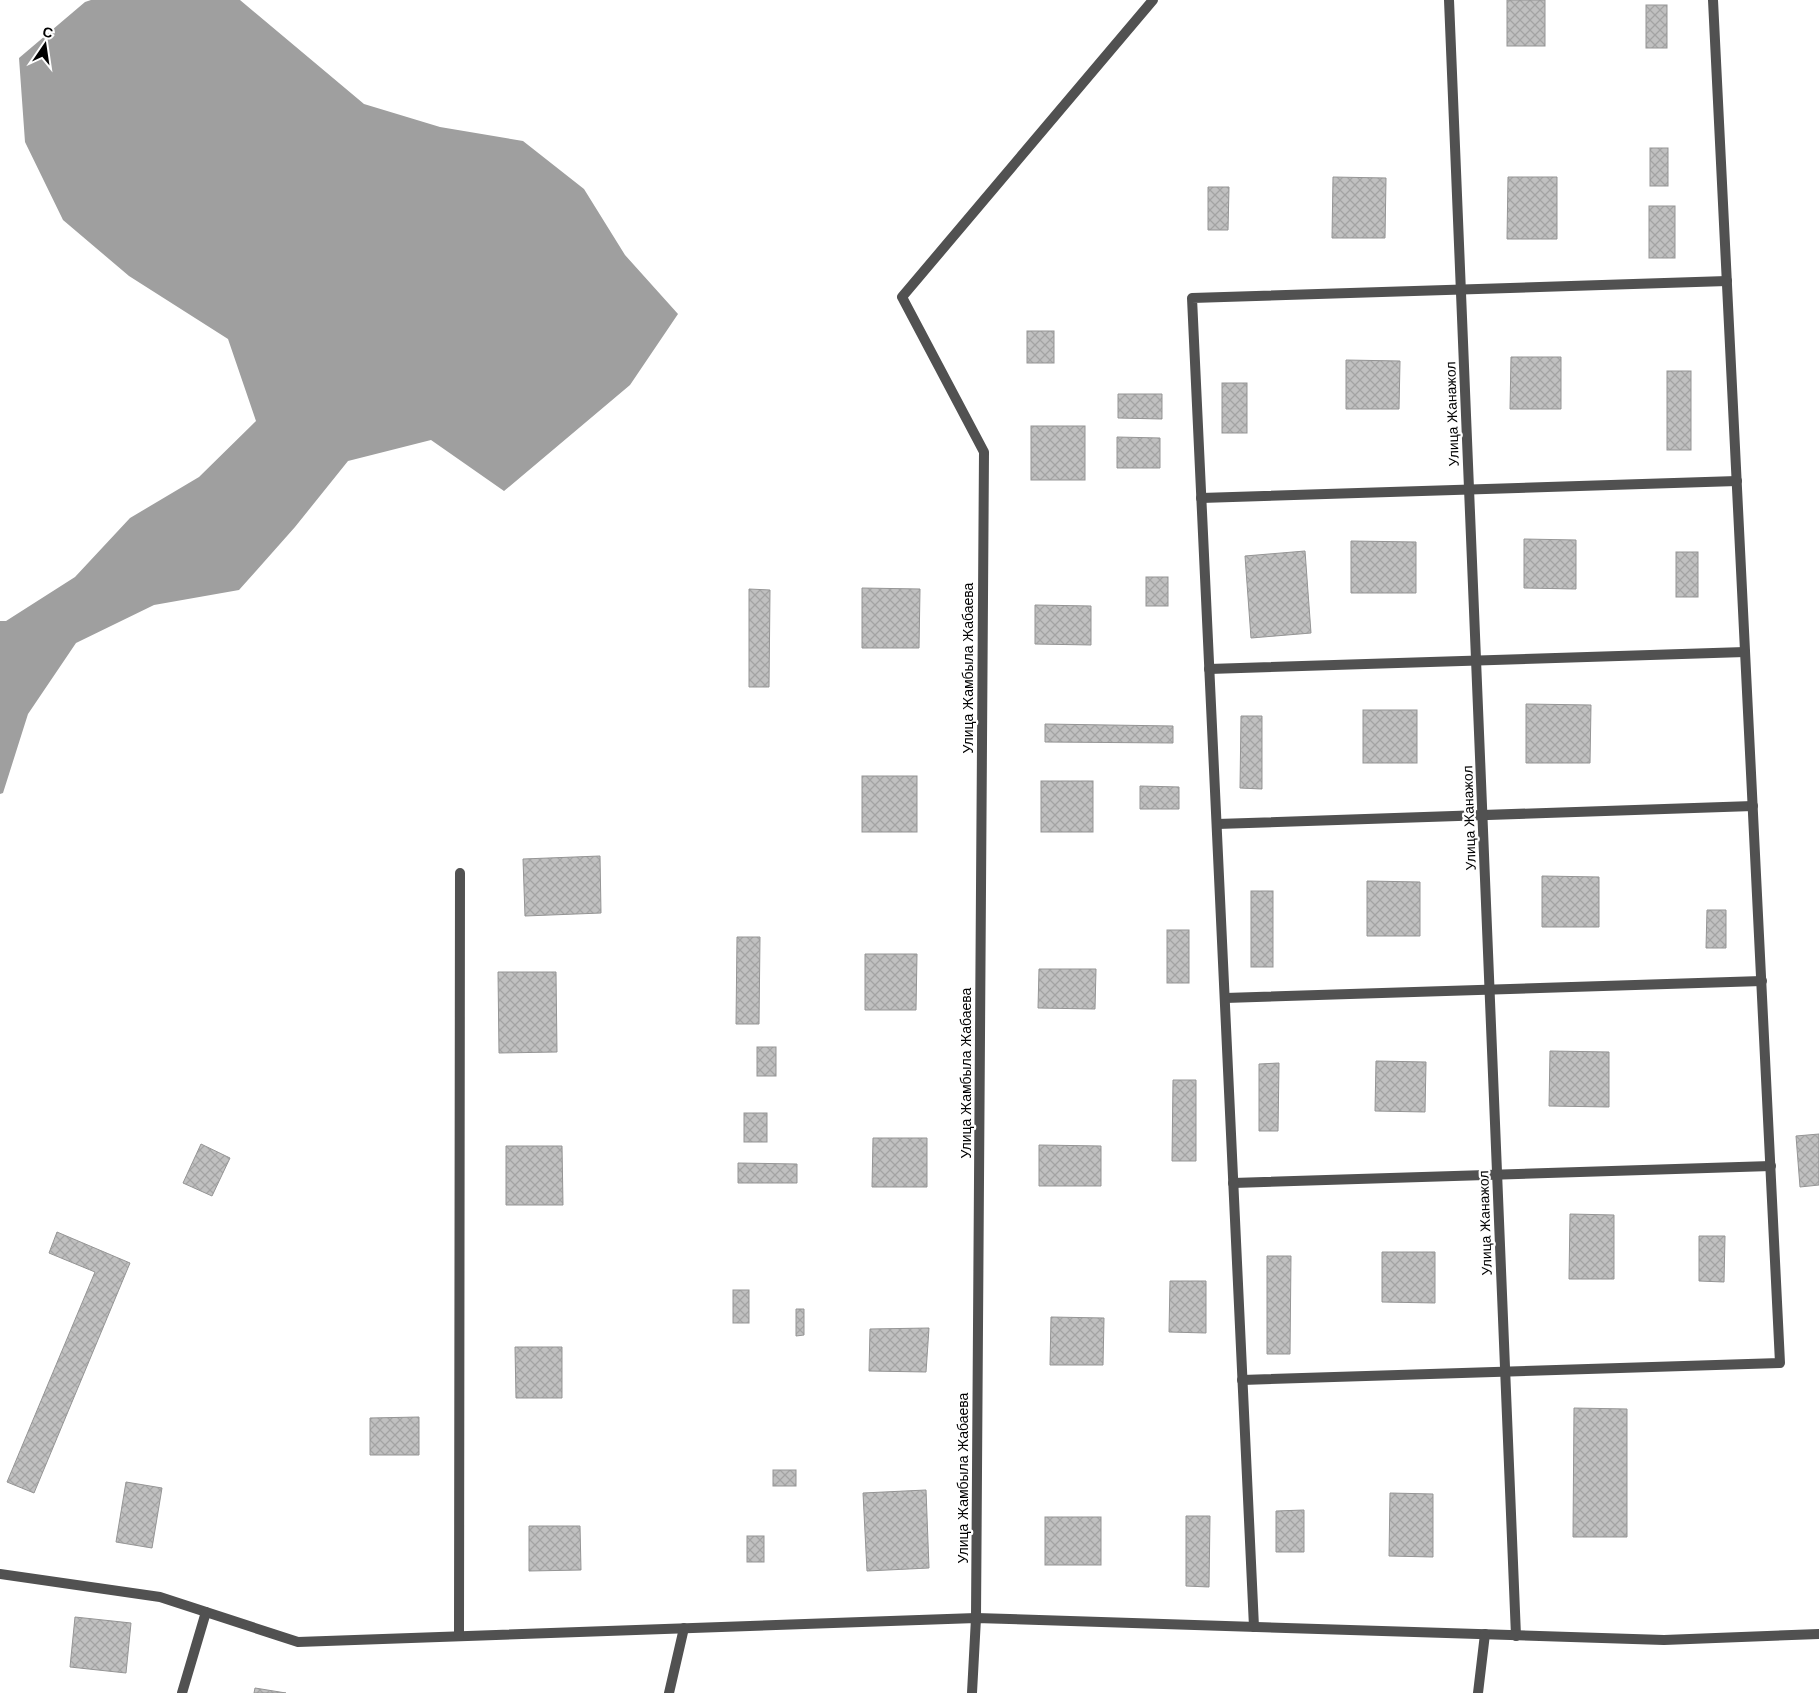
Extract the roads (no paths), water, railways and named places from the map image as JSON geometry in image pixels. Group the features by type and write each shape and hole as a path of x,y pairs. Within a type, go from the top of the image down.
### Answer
{"street":[{"name":"Улица Жамбыла Жабаева","path":"972,1693 976,1618 984,452 902,297 1152,0"},
{"name":"Улица Жанажол","path":"1448,0 1516,1636"},
{"path":"1242,1380 1780,1363 1713,0"},
{"path":"1254,1627 1192,298 1727,281"},
{"path":"1201,498 1737,480"},
{"path":"1209,669 1746,652"},
{"path":"1216,824 1753,806"},
{"path":"459,1636 460,873"},
{"path":"1225,998 1762,981"},
{"path":"1233,1183 1771,1166"},
{"path":"0,1574 160,1597 298,1642 976,1618 1664,1640 1819,1634"},
{"path":"182,1693 206,1612"},
{"path":"669,1693 684,1628"},
{"path":"1478,1693 1485,1634"}]}
